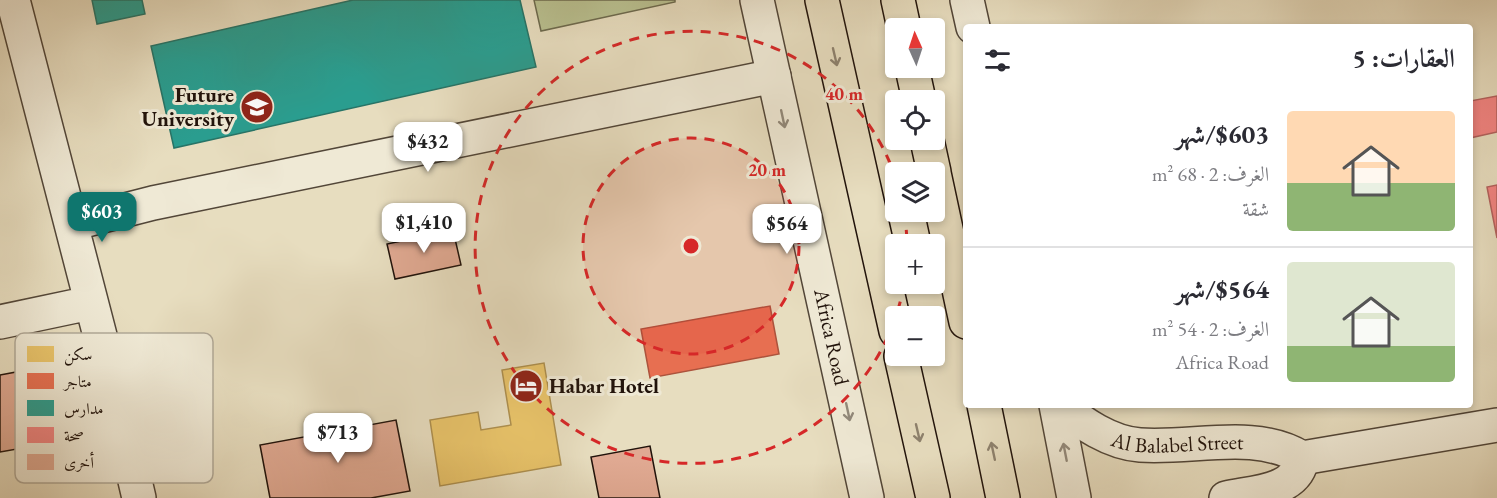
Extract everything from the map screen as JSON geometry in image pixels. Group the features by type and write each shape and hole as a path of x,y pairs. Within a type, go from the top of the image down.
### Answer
{"highway":[{"path":"822,0 890,306"},
{"path":"898,0 902,18"},
{"path":"945,222 963,308"},
{"path":"903,366 933,498"},
{"path":"985,408 1003,498"}],"street":[{"path":"13,0 98,333"},
{"name":"Africa Road","path":"757,0 867,498"},
{"path":"967,0 972,24"},
{"path":"71,224 153,203 774,76"},
{"path":"0,322 90,303"},
{"path":"1059,408 1074,498"},
{"name":"Al Balabel Street","path":"1062,408 1077,420 1102,434 1138,446 1259,443 1288,450 1302,459"},
{"path":"1226,498 1290,483 1301,469 1302,459 1497,425"},
{"path":"136,483 139,498"}],"green space":[{"path":"534,0 675,0 675,2 541,31"}],"building: سكن":[{"path":"544,363 561,465 440,486 430,420 478,412 481,430 511,425 502,370"}],"building: متاجر":[{"path":"770,306 779,354 650,378 641,329"}],"building: مدارس":[{"path":"92,0 142,0 145,14 97,24"},
{"path":"353,0 520,0 536,67 174,148 151,46"}],"building: صحة":[{"path":"1497,96 1497,132 1473,137 1473,100"},
{"path":"1497,185 1497,238 1487,187"}],"building: أخرى":[{"path":"453,230 461,265 395,279 387,244"},
{"path":"15,372 15,449 0,452 0,375"},
{"path":"396,420 410,491 371,498 270,498 260,445"},
{"path":"650,446 660,498 599,498 591,457"}],"place":[{"name":"Future University","path":"257,107"},
{"name":"Habar Hotel","path":"526,386"}]}
